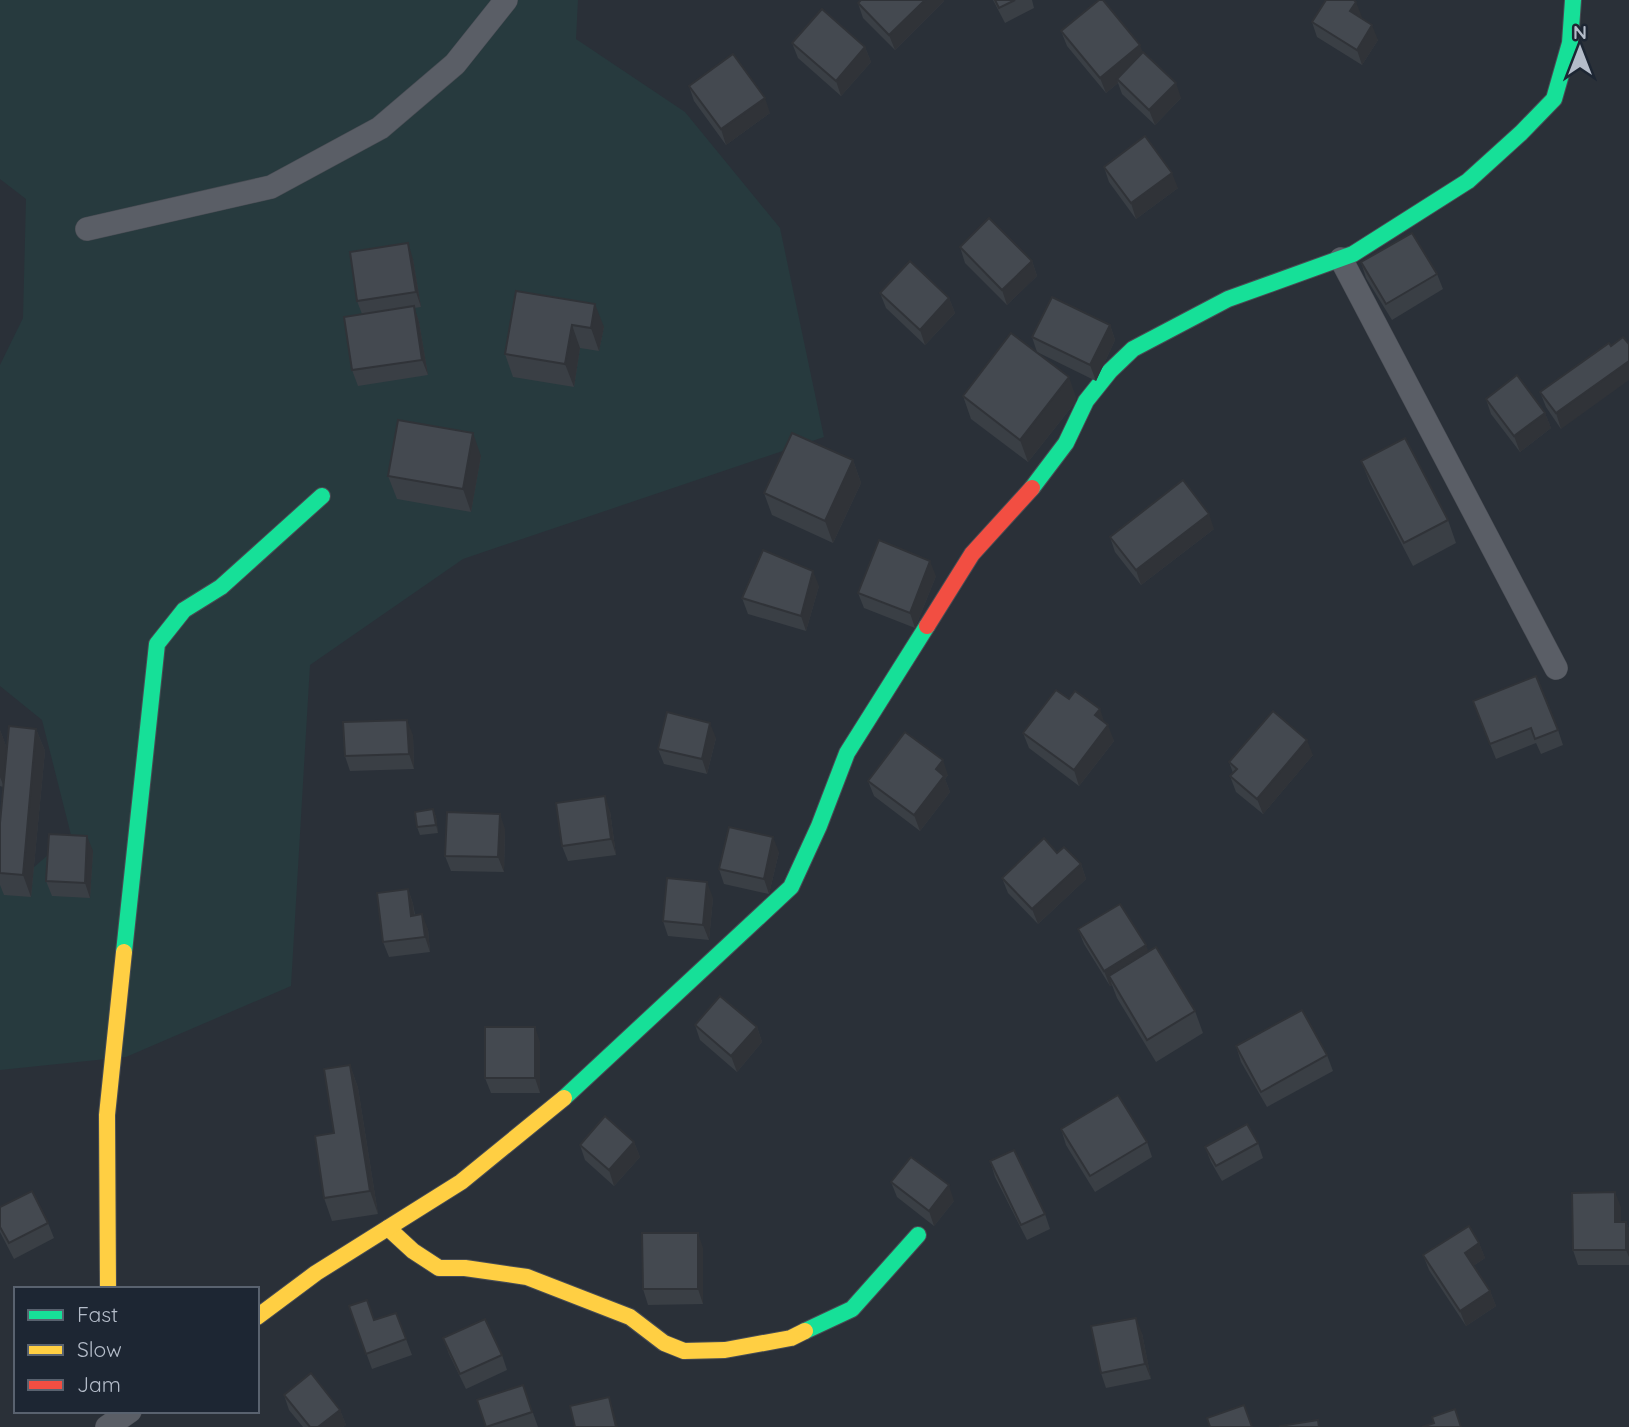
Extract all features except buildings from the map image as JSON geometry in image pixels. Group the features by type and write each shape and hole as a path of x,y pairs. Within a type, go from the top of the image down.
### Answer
{"street":[{"path":"88,229 271,187 368,135 380,128 455,64 506,0"},
{"path":"259,1316 316,1273 461,1182 543,1117 791,887 847,753 972,554 1031,489 1066,443 1086,401 1110,371 1133,349 1228,299 1353,254 1468,181 1554,99 1570,43 1573,0"},
{"path":"1341,259 1556,668"},
{"path":"108,1287 107,1115 158,644 184,610 221,587 322,496"},
{"path":"388,1228 413,1251 439,1268 465,1268 527,1277 630,1317 664,1343 684,1351 725,1350 791,1338 852,1309 918,1235"}],"green space":[{"path":"0,0 578,0 576,39 685,112 780,228 824,437 463,559 310,665 291,986 126,1057 0,1070 0,879 26,874 71,835 42,720 0,686 0,365 23,318 26,199 0,179"}],"traffic: fast":[{"path":"1032,488 1066,443 1086,401 1110,371 1133,349 1228,299 1353,254 1468,181 1554,99 1570,43 1573,0"},
{"path":"124,952 157,644 184,610 221,587 322,496"},
{"path":"564,1098 791,887 819,826 847,753 927,626"},
{"path":"805,1331 852,1309 918,1235"}],"traffic: slow":[{"path":"108,1287 107,1115 124,952"},
{"path":"259,1316 316,1273 461,1182 564,1098"},
{"path":"388,1228 413,1251 439,1268 465,1268 527,1277 630,1317 664,1343 684,1351 725,1350 791,1338 805,1331"}],"traffic: jam":[{"path":"927,626 972,554 1032,488"}]}
